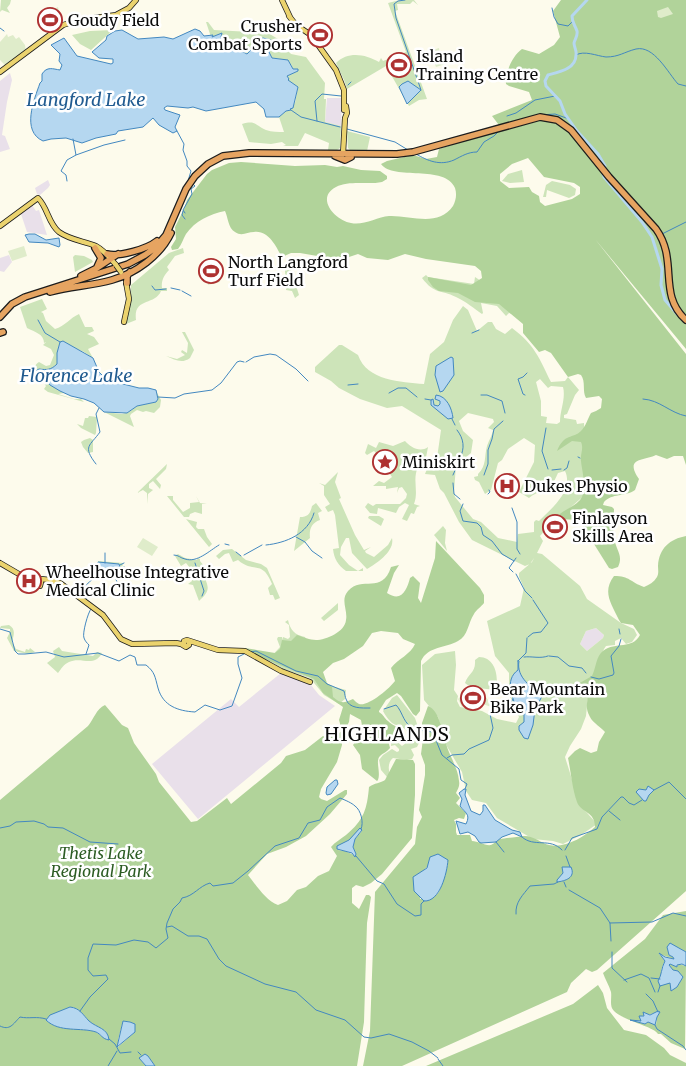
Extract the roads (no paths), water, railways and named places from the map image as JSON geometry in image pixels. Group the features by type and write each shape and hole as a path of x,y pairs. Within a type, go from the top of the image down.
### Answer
{"highway":[{"path":"413,152 540,117 553,119 568,127 603,170 653,224 662,238 668,258 671,296 676,308 686,320"},
{"path":"0,321 11,308 28,297 142,260 163,242 192,180 204,167 218,158 239,153 389,155 444,145 529,120 547,119 566,127 596,160"},
{"path":"343,154 377,158 444,145"},
{"path":"0,317 12,304 97,268 109,258 118,254 141,250 152,245 174,221"},
{"path":"113,279 146,263 161,249 170,235 174,221"},
{"path":"94,248 101,258 97,268"},
{"path":"28,297 113,279 120,279 125,283 127,276 132,271"}],"main road":[{"path":"0,72 50,35 65,27 77,22 108,19 122,15 132,8 137,0"},
{"path":"282,0 289,16 296,25 311,36 341,79 345,113 343,154"},
{"path":"344,96 345,113"},
{"path":"0,226 38,198 44,204 52,224 57,230 95,246 109,258 121,274 125,283 129,299 124,322 127,300 125,283"},
{"path":"87,243 109,258"},
{"path":"0,562 42,582 40,586"},
{"path":"51,575 51,578 104,616 119,638 125,642 132,644 195,643 218,650 240,650 281,671 310,682"},
{"path":"32,578 55,581"}],"water":[{"name":"Langford Lake","path":"195,29 204,36 213,35 212,37 222,33 221,37 226,38 247,54 252,49 255,41 263,38 271,40 269,52 272,58 288,60 293,69 298,69 298,71 287,76 288,80 298,87 293,108 279,117 266,117 264,109 256,102 206,111 193,107 167,106 164,108 165,110 180,115 175,127 177,131 173,133 159,125 153,118 143,127 118,131 116,134 82,143 66,138 43,141 32,130 31,115 42,81 42,74 48,69 60,70 62,65 59,61 60,54 51,45 64,38 77,56 111,64 113,59 99,58 92,52 106,40 107,36 115,31 122,30 138,39 164,37 173,39"},
{"path":"408,81 421,90 407,104 399,87"},
{"path":"35,234 46,240 59,238 60,245 59,247 48,243 29,242 25,235"},
{"name":"Florence Lake","path":"63,341 93,358 99,372 103,376 108,376 123,384 156,390 158,399 156,402 137,406 127,413 104,412 94,403 71,396 50,385 46,380 38,378 34,372 39,369 51,368 57,364 57,353 60,342"},
{"path":"451,357 453,358 454,375 443,391 440,392 435,375 436,366"},
{"path":"436,395 446,400 453,418 448,419 431,405 431,400 433,399 434,405 438,406 440,404 440,401 435,399"},
{"path":"98,562 119,564 120,567 113,573 104,571 99,574 96,571"},
{"path":"518,660 522,677 542,696 539,702 542,707 535,709 533,725 528,739 524,738 519,730 519,726 524,722 524,711 519,712 510,684 511,679 518,670"},
{"path":"337,780 338,784 331,794 327,795 327,787"},
{"path":"648,786 654,790 644,801 636,792 639,789 646,790"},
{"path":"466,789 465,795 471,811 480,815 483,811 483,805 485,805 495,820 512,830 520,832 522,837 513,833 502,837 496,842 481,843 468,832 460,834 456,821 466,824 468,818 460,806 462,799 459,793"},
{"path":"360,828 362,830 355,839 353,847 356,854 355,857 352,853 337,849 337,846 349,840"},
{"path":"438,854 448,860 442,886 434,897 424,901 414,891 413,877 427,868 430,857"},
{"path":"562,867 571,867 572,874 566,880 557,882 563,873"},
{"path":"670,943 686,952 686,966 682,964 677,965 677,967 669,965 683,977 677,987 671,991 670,983 660,986 658,981 665,961 659,953 674,959 669,955 667,947"},
{"path":"70,1007 79,1010 89,1021 107,1033 109,1040 96,1032 57,1027 46,1020 50,1015"},
{"path":"658,1011 660,1012 655,1025 648,1022 645,1024 630,1020 641,1021 639,1016 644,1016 643,1012 650,1015"},
{"path":"123,1021 135,1024 135,1032 117,1047"},
{"path":"145,1054 155,1066 146,1066 139,1058"}],"waterway":[{"path":"405,0 394,4 396,18 421,90"},
{"path":"587,0 572,16 577,33 574,43 575,60 570,67 548,75 545,81 546,86 560,101 565,114 577,131 598,154 605,166 604,177 642,222 652,237 662,269 661,285 665,300 677,314"},
{"path":"552,8 558,24 568,26 572,22"},
{"path":"0,28 4,31"},
{"path":"576,55 587,53 611,57 636,49 643,49 655,55 678,84 686,86"},
{"path":"348,85 351,82"},
{"path":"317,121 315,101 322,94 341,96"},
{"path":"507,116 516,113 535,100 555,96"},
{"path":"291,110 301,117 340,127"},
{"path":"541,115 555,114 569,119"},
{"path":"347,129 395,142 408,150"},
{"path":"177,131 184,144 183,150 187,166 191,171 188,181"},
{"path":"416,154 434,162 449,162 468,153 477,152 484,142 498,132"},
{"path":"67,181 66,175 61,171 67,160 76,155 73,139"},
{"path":"76,155 125,140"},
{"path":"185,213 183,210 192,194 191,189 195,186 193,184"},
{"path":"183,211 182,215 185,219"},
{"path":"662,234 686,222"},
{"path":"152,286 155,290 166,289"},
{"path":"171,288 180,290"},
{"path":"182,291 191,296"},
{"path":"38,320 45,333 60,342"},
{"path":"472,333 479,330"},
{"path":"246,362 254,357 270,354 276,355 296,369 308,381"},
{"path":"158,397 175,398 184,394 212,390 221,383 237,362 244,362"},
{"path":"525,395 518,379 527,373"},
{"path":"348,385 358,384"},
{"path":"389,393 398,388 406,388 417,397"},
{"path":"481,395 487,395 502,401 505,413"},
{"path":"425,399 431,400"},
{"path":"643,399 655,402 686,416"},
{"path":"96,464 88,450 100,432 96,414 99,408"},
{"path":"452,419 455,425"},
{"path":"484,475 488,464 488,450 494,429 503,421"},
{"path":"546,428 542,451 548,469"},
{"path":"457,430 463,444 460,458"},
{"path":"453,475 460,459"},
{"path":"564,470 567,468 569,461"},
{"path":"552,470 561,469"},
{"path":"453,483 454,494 460,499"},
{"path":"488,494 489,490"},
{"path":"463,504 460,511 463,521 477,523 481,527 483,535 492,541 502,554 514,561"},
{"path":"512,508 517,522 517,549 520,554"},
{"path":"266,545 288,540 295,536 307,527 314,513"},
{"path":"296,537 305,542 312,551 322,558"},
{"path":"225,544 229,545"},
{"path":"174,555 189,560 194,559 203,556 219,545"},
{"path":"244,555 262,545"},
{"path":"236,552 241,556"},
{"path":"105,553 105,563"},
{"path":"513,572 509,568 516,558"},
{"path":"120,565 124,563"},
{"path":"195,563 204,591 202,596"},
{"path":"113,575 117,570 124,567"},
{"path":"113,573 118,584"},
{"path":"87,601 84,588 98,574"},
{"path":"516,574 525,591 532,598"},
{"path":"528,637 533,633 541,632 548,623 533,600"},
{"path":"86,654 89,645 84,639 84,632 91,609"},
{"path":"0,629 10,632 15,651 18,654 46,652 64,657 98,653 119,661 130,655 135,657 137,665 146,665 151,670 160,694 167,703 177,709 195,712 205,705 220,710 232,706 242,678 238,657 246,653"},
{"path":"619,629 620,634"},
{"path":"518,661 526,653 527,638"},
{"path":"591,677 599,679 613,675 611,656 619,646 621,639"},
{"path":"250,652 256,651 296,671 318,676 327,684 344,691 350,705 370,708"},
{"path":"524,657 548,656"},
{"path":"549,656 558,657 569,666 582,668 586,673"},
{"path":"447,758 452,755 464,754 469,749 489,740 493,728 490,714 507,709 513,699"},
{"path":"384,709 396,705 410,726 433,733 442,755 459,769 461,780 467,784 465,789"},
{"path":"654,790 669,782 686,799"},
{"path":"565,850 572,838 597,829 602,817 621,797 634,805 642,800"},
{"path":"80,1011 90,997 108,979 106,975 93,976 88,970 88,958 93,944 116,945 134,940 148,942 156,948 168,938 167,923 173,909 182,898 210,883 213,886 233,883 275,846 299,838 308,823 320,820 327,807 340,798 359,810 362,820 361,829"},
{"path":"609,811 620,820"},
{"path":"0,828 10,826 16,822 34,821 48,827 63,828 90,842 118,844"},
{"path":"522,837 532,842 552,844 562,850"},
{"path":"496,842 504,852"},
{"path":"356,856 377,881 384,884 397,904 415,916 421,915 421,904 424,901"},
{"path":"566,856 570,867"},
{"path":"516,914 518,902 530,886 558,882"},
{"path":"564,882 566,887"},
{"path":"569,890 600,908 610,923 611,941"},
{"path":"610,923 652,922 673,913 686,916"},
{"path":"167,927 172,926 188,936 199,936 207,939 219,959 226,966 265,984 296,992 316,1010 345,1020 364,1037 371,1038 389,1034 412,1042 438,1058"},
{"path":"612,952 612,968 627,982"},
{"path":"624,980 641,974 649,978 655,992"},
{"path":"651,978 660,979"},
{"path":"658,992 660,986"},
{"path":"646,994 653,1001 658,1012"},
{"path":"0,1026 9,1027 20,1017 46,1019"},
{"path":"655,1025 657,1029 686,1050"},
{"path":"109,1039 115,1044 120,1053 131,1052"},
{"path":"108,1066 117,1051"},
{"path":"138,1052 141,1055"},
{"path":"438,1059 443,1066"}],"place":[{"name":"Goudy Field","path":"50,20"},
{"name":"Crusher Combat Sports","path":"320,35"},
{"name":"Island Training Centre","path":"399,65"},
{"name":"North Langford Turf Field","path":"211,271"},
{"name":"Miniskirt","path":"385,462"},
{"name":"Dukes Physio","path":"507,486"},
{"name":"Finlayson Skills Area","path":"555,527"},
{"name":"Wheelhouse Integrative Medical Clinic","path":"29,581"},
{"name":"Bear Mountain Bike Park","path":"473,698"}],"district":[{"name":"HIGHLANDS","path":"387,734"}],"park label":[{"name":"Thetis Lake Regional Park","path":"101,862"}]}
